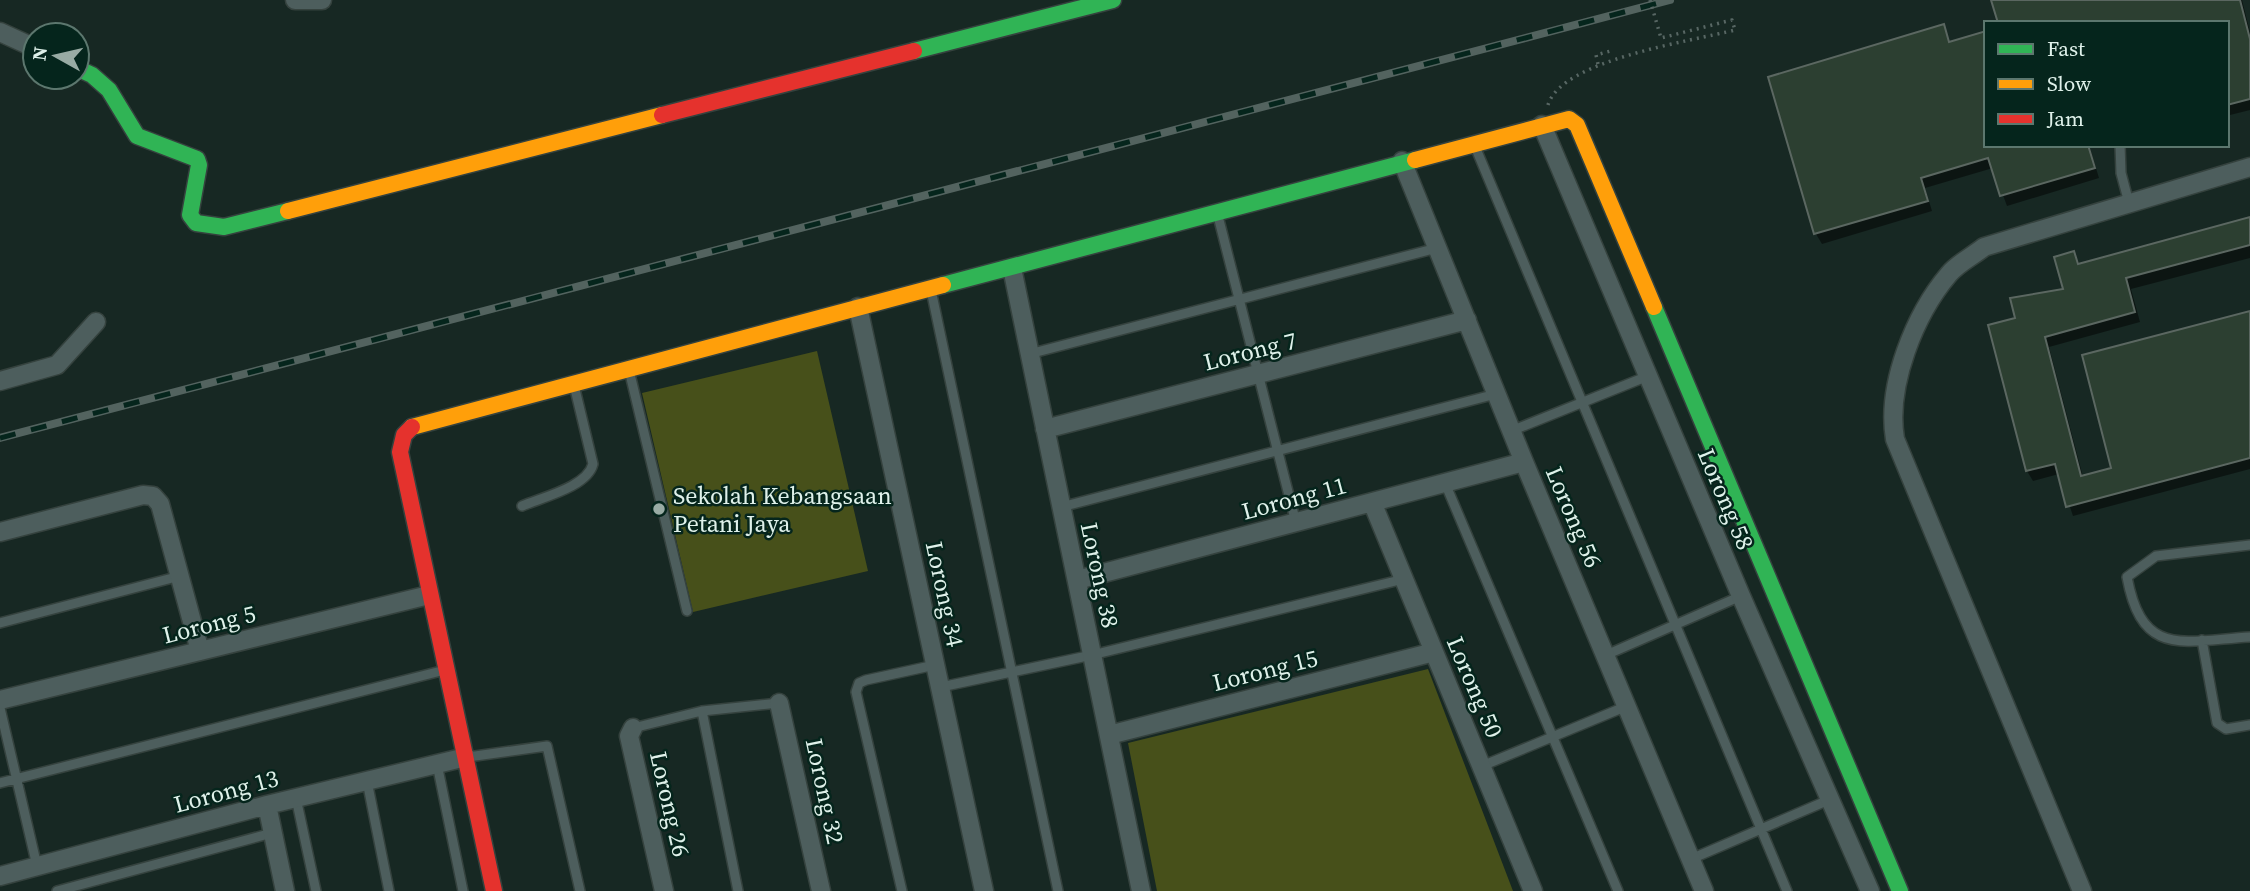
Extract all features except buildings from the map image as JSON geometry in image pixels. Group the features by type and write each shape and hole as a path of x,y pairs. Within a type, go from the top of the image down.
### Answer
{"street":[{"path":"295,0 322,0"},
{"path":"91,75 109,90 137,136 197,159 199,165 190,215 196,223 224,227 1113,0"},
{"path":"0,32 21,42"},
{"path":"494,891 400,452 404,435 414,425 931,290 1569,118 1576,122 1900,891"},
{"name":"Lorong 58","path":"1542,125 1741,596 1870,891"},
{"name":"Lorong 56","path":"1402,161 1511,432 1704,891"},
{"path":"2082,891 1895,439 1892,422 1904,357 1922,310 1951,271 1984,247 2250,167"},
{"name":"Lorong 38","path":"1012,268 1141,891"},
{"name":"Lorong 34","path":"858,307 984,891"},
{"name":"Lorong 7","path":"1045,429 1466,320"},
{"path":"0,382 57,365 96,322"},
{"name":"Lorong 11","path":"1077,580 1524,462"},
{"path":"0,532 143,495 153,496 160,504 200,651"},
{"name":"Lorong 50","path":"1372,502 1533,891"},
{"name":"Lorong 5","path":"0,700 429,594"},
{"name":"Lorong 15","path":"1109,735 1434,652"},
{"name":"Lorong 32","path":"779,703 821,891"},
{"name":"Lorong 26","path":"633,728 629,736 664,891"},
{"name":"Lorong 13","path":"0,876 267,805 466,757"},
{"path":"1832,799 1858,787"},
{"path":"267,805 285,891"}],"lane":[{"path":"1473,143 1787,891"},
{"path":"2120,147 2121,173 2129,203"},
{"path":"1217,212 1296,523"},
{"path":"1030,354 1437,248"},
{"path":"931,290 1058,891"},
{"path":"628,369 687,611"},
{"path":"1511,432 1648,376"},
{"path":"522,506 578,482 591,471 593,464 574,383"},
{"path":"1061,507 1496,394"},
{"path":"1445,483 1618,891"},
{"path":"2250,545 2156,556 2127,577 2133,607 2147,630 2172,640 2250,637"},
{"path":"0,623 180,576"},
{"path":"941,687 1092,655 1404,579"},
{"path":"1606,655 1741,596"},
{"path":"2202,640 2217,723 2226,729 2250,725"},
{"path":"902,891 856,692 859,683 866,680 935,665"},
{"path":"0,783 445,670"},
{"path":"633,728 702,711 779,703"},
{"path":"1482,766 1627,706"},
{"path":"0,708 37,867"},
{"path":"702,711 738,891"},
{"path":"466,757 547,746 580,891"},
{"path":"437,764 463,891"},
{"path":"367,781 389,891"},
{"path":"296,798 316,891"},
{"path":"1691,859 1832,799"},
{"path":"57,891 272,833"}],"path":[{"path":"1542,125 1551,95 1571,77 1598,64 1735,30 1732,20 1661,38 1650,0"},
{"path":"1598,64 1596,55 1614,50"}],"green space":[{"path":"817,351 868,571 693,612 642,393"},
{"path":"1428,669 1513,891 1157,891 1128,743"}],"railway":[{"path":"0,438 1670,0"}],"traffic: fast":[{"path":"914,51 1113,0"},
{"path":"91,75 109,90 137,136 197,159 199,165 190,215 196,223 224,227 288,211"},
{"path":"943,285 1415,160"},
{"path":"1654,307 1900,891"}],"traffic: slow":[{"path":"288,211 662,115"},
{"path":"1415,160 1569,119 1577,125 1654,307"},
{"path":"412,427 943,285"}],"traffic: jam":[{"path":"662,115 914,51"},
{"path":"412,427 404,435 400,452 494,891"}],"place":[{"name":"Sekolah Kebangsaan Petani Jaya","path":"659,509"}]}
